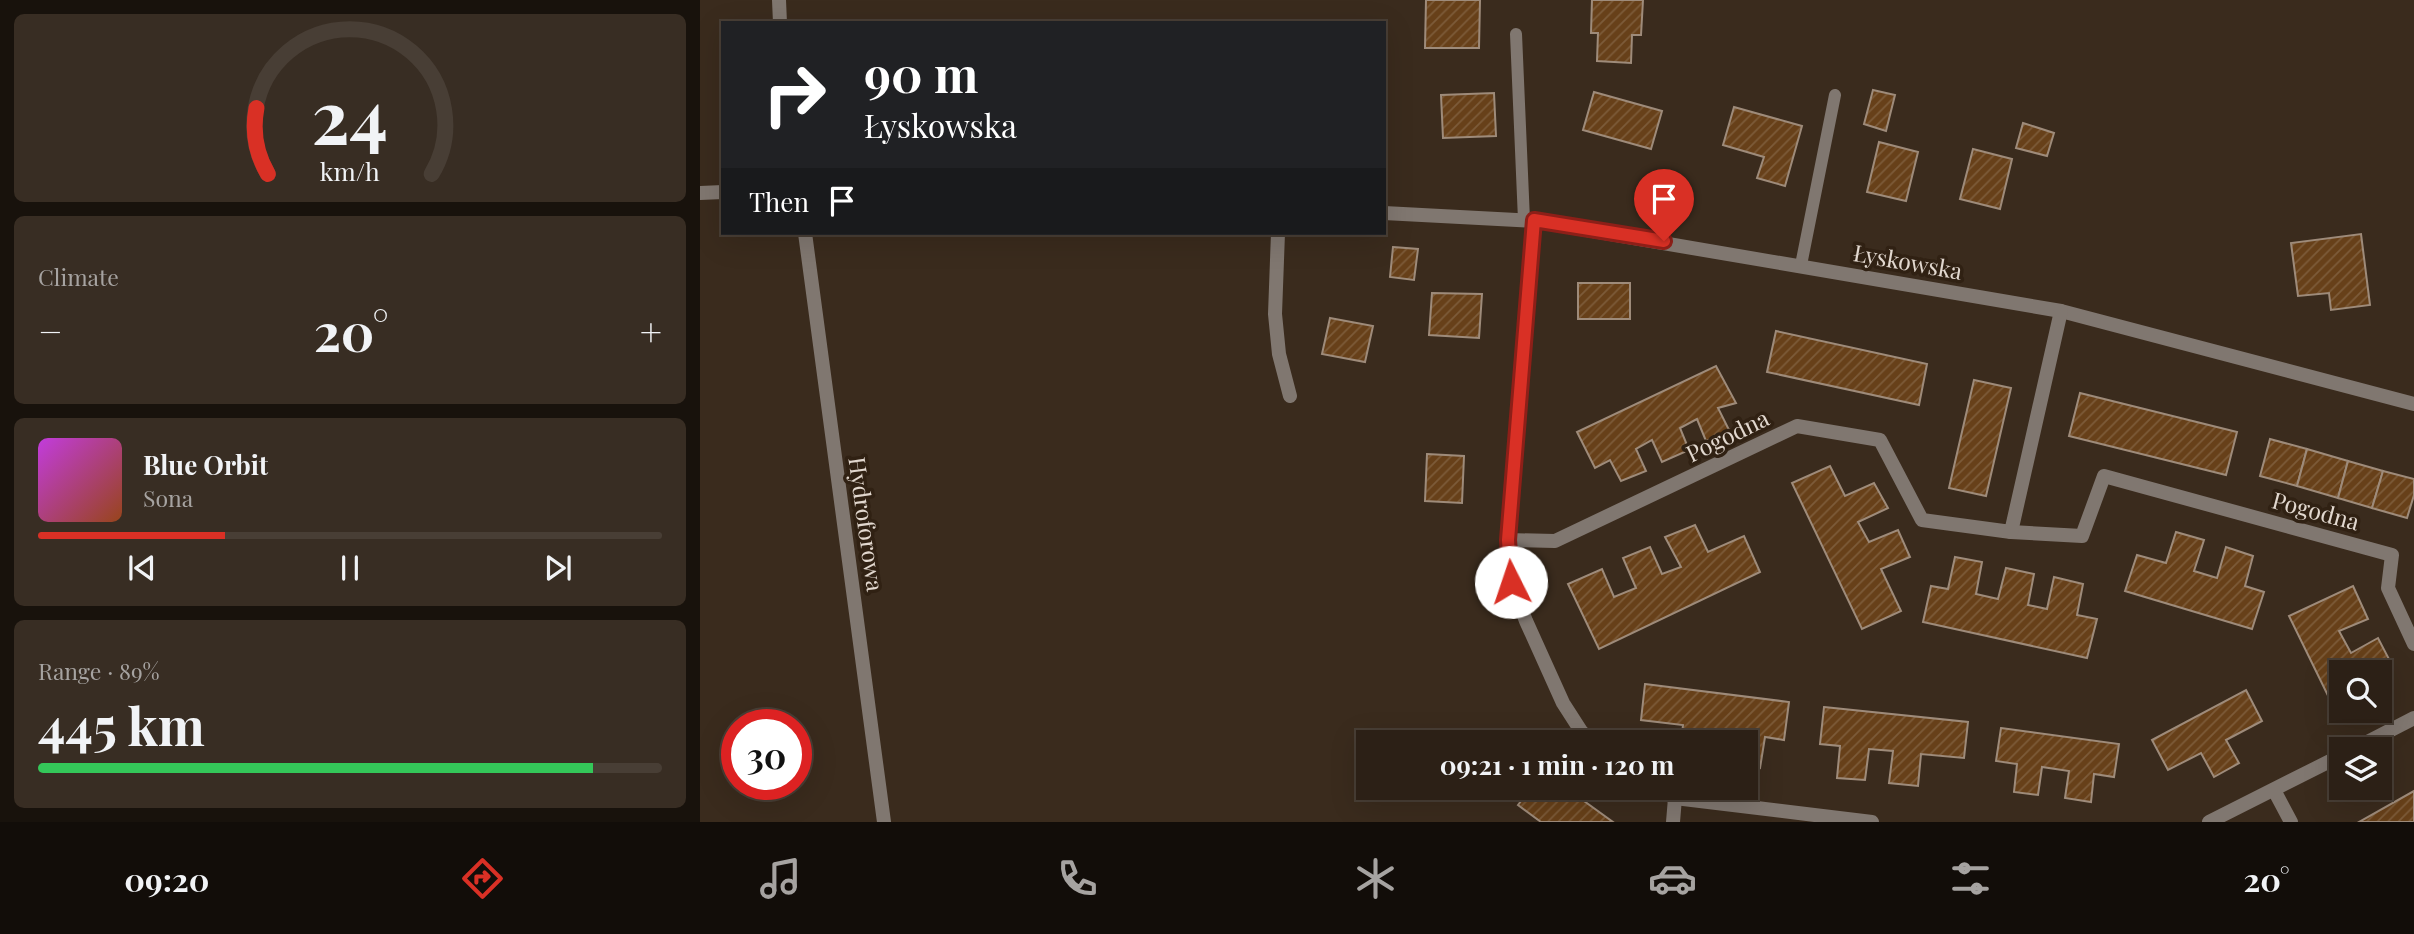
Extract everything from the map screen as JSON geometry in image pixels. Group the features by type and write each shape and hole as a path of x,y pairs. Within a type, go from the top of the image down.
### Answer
{"street":[{"path":"779,0 780,21"},
{"path":"700,193 721,192"},
{"name":"Łyskowska","path":"1386,213 1529,220 2061,311 2414,404"},
{"path":"1529,220 1508,540 1511,582 1563,703 1580,730"},
{"name":"Hydroforowa","path":"805,235 884,822"},
{"path":"1278,235 1275,314 1279,354 1290,396"},
{"path":"2011,533 2061,311"},
{"name":"Pogodna","path":"1508,540 1555,541 1797,426 1880,440 1922,520 2011,533 2082,536 2104,476 2392,555 2388,588 2414,645"},
{"path":"2377,737 2414,718"},
{"path":"2209,822 2329,762"},
{"path":"2274,790 2291,822"},
{"path":"1673,822 1675,800"},
{"path":"1691,800 1871,822"}],"lane":[{"path":"1516,34 1529,220"},
{"path":"1801,265 1835,95"}],"building":[{"path":"1426,0 1480,0 1479,48 1425,48"},
{"path":"1592,0 1643,0 1641,35 1632,35 1631,63 1597,61 1598,33 1591,33"},
{"path":"1873,90 1895,95 1886,131 1864,124"},
{"path":"1594,92 1662,111 1651,149 1583,130"},
{"path":"1494,93 1496,136 1443,138 1441,95"},
{"path":"1734,107 1802,126 1785,186 1757,178 1764,157 1723,145"},
{"path":"2023,123 2054,133 2047,156 2016,148"},
{"path":"1879,142 1918,152 1906,201 1867,192"},
{"path":"1973,149 2012,159 2000,209 1960,199"},
{"path":"2361,234 2370,305 2331,310 2329,293 2298,296 2291,243"},
{"path":"1393,247 1418,249 1414,280 1390,277"},
{"path":"1578,283 1630,283 1630,319 1578,319"},
{"path":"1432,293 1482,294 1479,338 1429,335"},
{"path":"1330,318 1373,326 1365,362 1322,354"},
{"path":"1776,331 1927,364 1919,405 1767,372"},
{"path":"1716,366 1736,403 1718,408 1730,432 1706,441 1697,419 1680,428 1689,450 1662,462 1652,440 1636,449 1646,471 1621,481 1610,460 1595,468 1577,432"},
{"path":"1974,380 2011,388 1986,496 1949,488"},
{"path":"2080,393 2237,432 2226,475 2069,436"},
{"path":"2270,439 2307,449 2297,486 2260,476"},
{"path":"2307,449 2348,461 2338,498 2297,486"},
{"path":"1427,454 1464,456 1462,503 1425,501"},
{"path":"2348,461 2383,471 2372,508 2338,498"},
{"path":"1830,466 1845,496 1874,483 1888,508 1858,522 1869,542 1898,530 1910,557 1881,569 1901,611 1862,629 1792,483"},
{"path":"2383,471 2414,479 2414,495 2407,518 2372,508"},
{"path":"1695,525 1708,552 1744,536 1760,572 1599,649 1568,584 1602,569 1614,597 1636,588 1623,558 1650,547 1662,574 1681,567 1665,537"},
{"path":"2176,532 2204,540 2194,571 2217,578 2226,547 2253,556 2245,586 2264,592 2252,629 2125,591 2137,555 2166,563"},
{"path":"1955,557 1982,562 1976,594 1998,599 2006,568 2034,574 2028,605 2047,609 2054,577 2083,584 2077,615 2097,619 2087,658 1923,622 1931,586 1948,589"},
{"path":"2353,586 2368,619 2339,631 2351,653 2378,638 2389,660 2329,660 2329,698 2289,616"},
{"path":"1645,684 1789,702 1784,740 1765,737 1760,768 1758,730 1682,730 1683,725 1641,720"},
{"path":"2246,690 2262,721 2226,740 2239,763 2214,777 2201,753 2168,770 2152,740"},
{"path":"1824,707 1968,722 1964,758 1921,754 1918,786 1889,783 1893,751 1869,749 1865,780 1837,778 1840,746 1820,744"},
{"path":"2001,728 2119,744 2114,777 2094,774 2091,802 2065,798 2069,771 2042,767 2038,795 2014,792 2017,764 1996,761"},
{"path":"2414,791 2414,822 2359,822"},
{"path":"1522,800 1583,800 1613,822 1541,822 1518,805"}],"route":[{"path":"1511,582 1508,540 1534,220 1664,241"}]}
